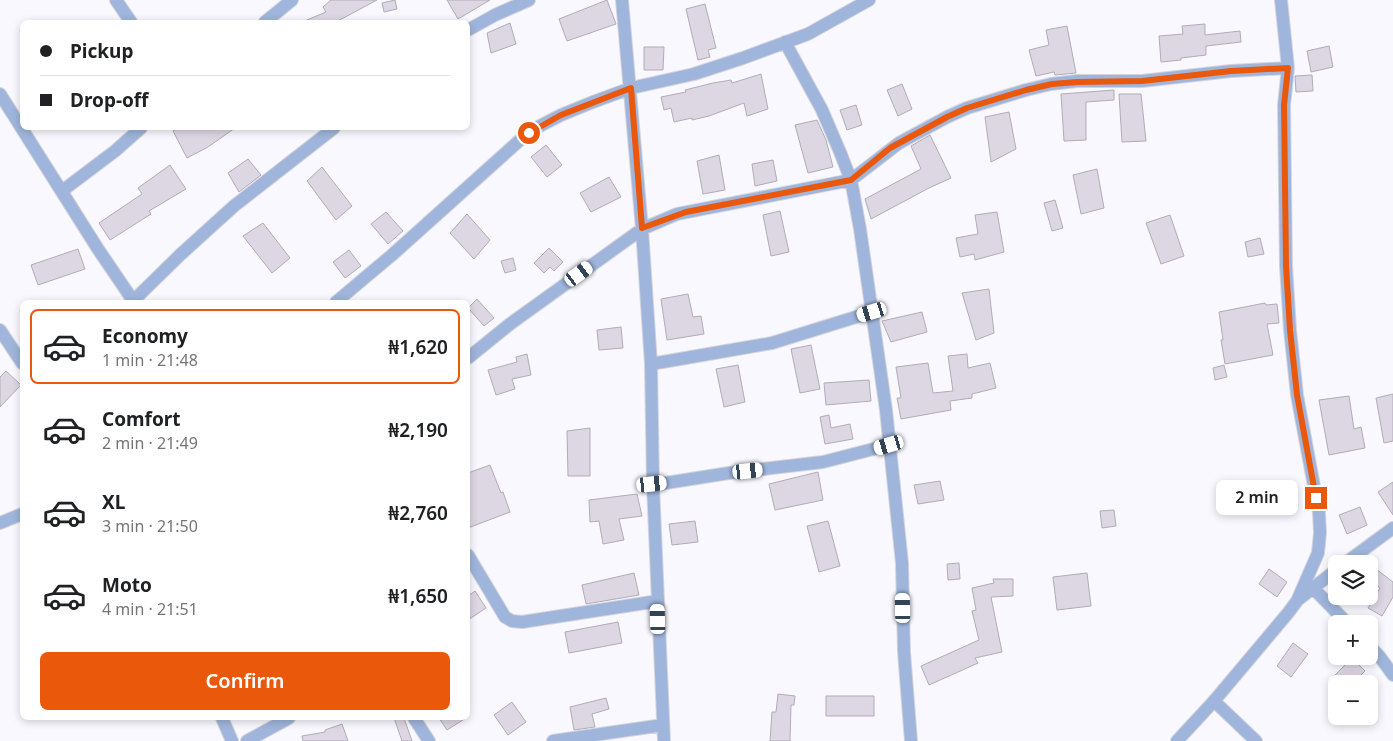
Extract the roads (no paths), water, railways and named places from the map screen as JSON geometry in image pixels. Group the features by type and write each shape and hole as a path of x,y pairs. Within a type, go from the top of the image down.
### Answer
{"street":[{"path":"116,0 130,20"},
{"path":"267,20 292,0"},
{"path":"470,29 529,0"},
{"path":"622,0 631,88 651,364 652,484 664,741"},
{"path":"338,300 392,255 520,140 538,127 561,115 631,88 694,74 808,34 869,0"},
{"path":"1281,0 1288,68 1284,105 1286,266 1290,330 1297,395 1319,513 1320,533 1318,552 1297,601"},
{"path":"785,42 822,110 851,180 886,410 902,563 904,652 911,741"},
{"path":"470,356 510,324 642,228 686,212 851,180 890,148 967,108 1052,84 1142,81 1231,71 1288,68"},
{"path":"0,94 20,125"},
{"path":"23,130 132,300"},
{"path":"62,191 115,151 139,130"},
{"path":"135,300 180,255 234,206 331,130"},
{"path":"651,364 772,343 872,312"},
{"path":"0,330 20,360"},
{"path":"652,484 822,462 889,445"},
{"path":"0,524 20,515"},
{"path":"1356,555 1393,528"},
{"path":"470,558 505,617 512,621 522,622 658,602"},
{"path":"1177,741 1297,601 1328,576"},
{"path":"1313,588 1339,615"},
{"path":"1378,655 1393,676"},
{"path":"1214,700 1256,741"},
{"path":"223,720 232,741"},
{"path":"247,741 285,720"},
{"path":"415,720 430,741"},
{"path":"553,741 663,726"}]}
